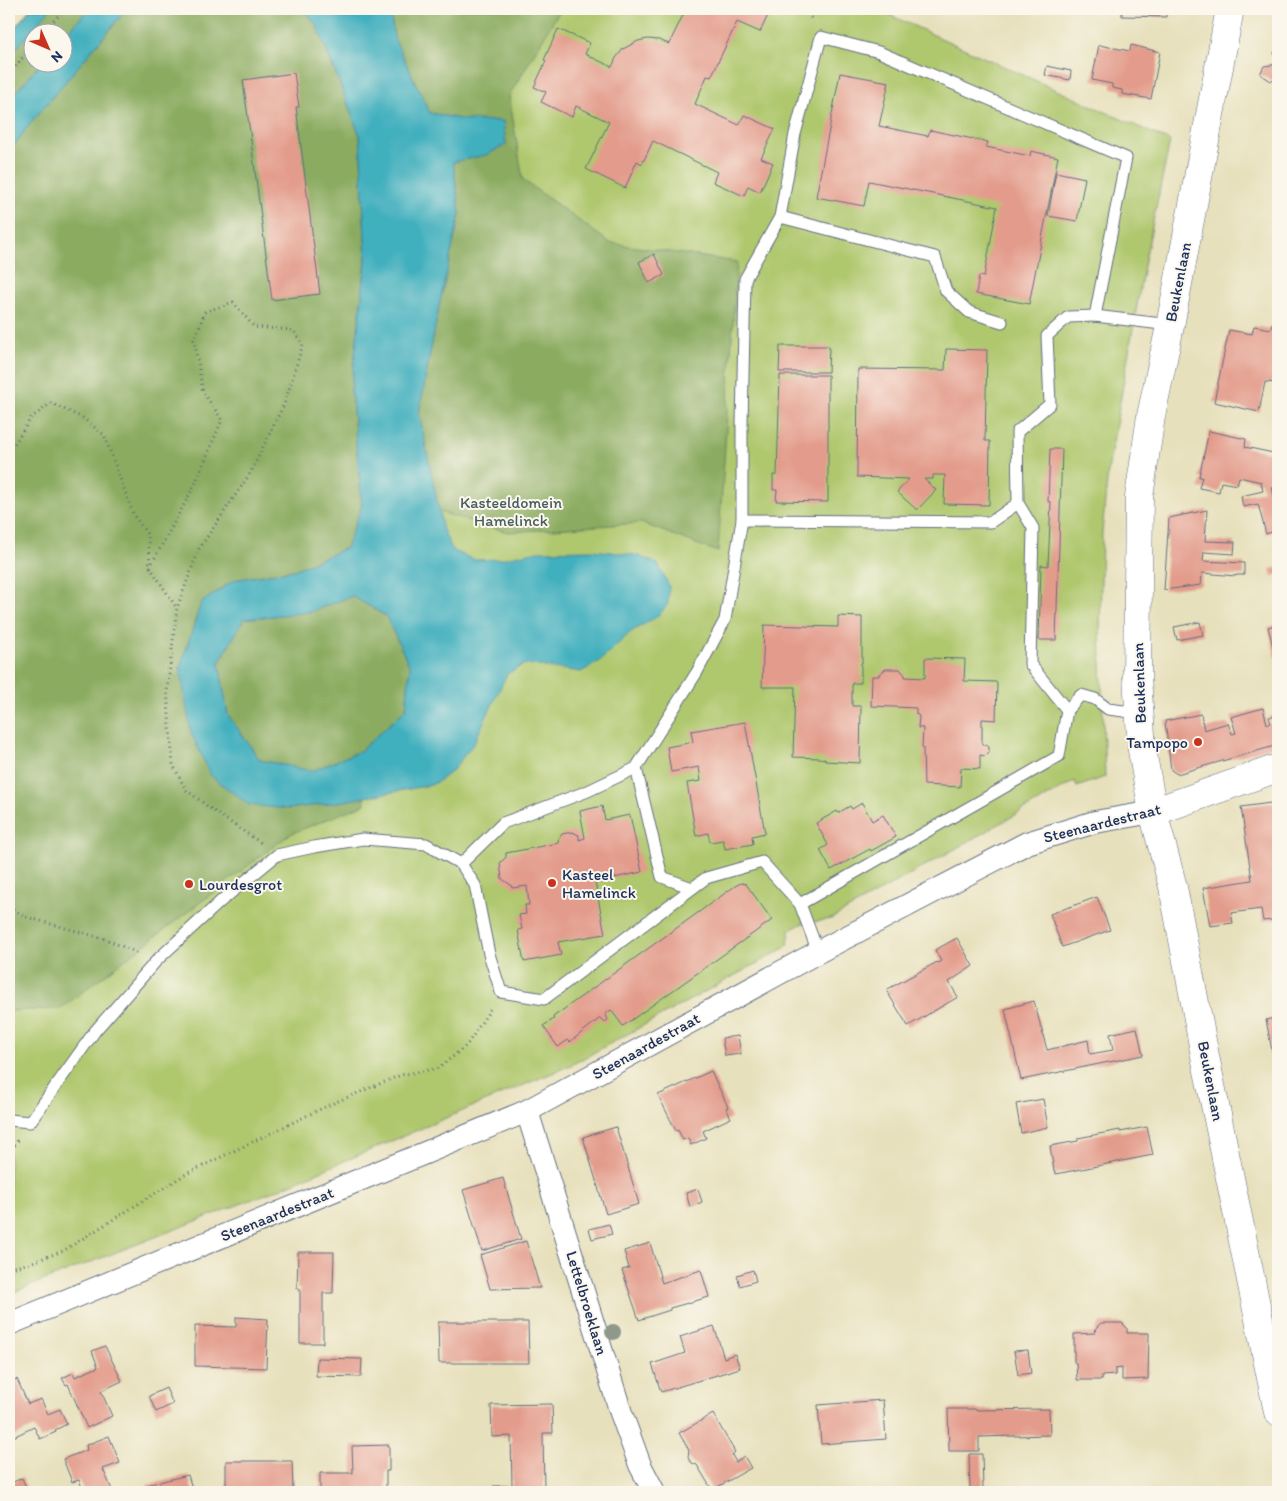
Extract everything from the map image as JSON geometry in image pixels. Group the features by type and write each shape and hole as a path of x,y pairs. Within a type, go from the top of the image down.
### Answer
{"street":[{"name":"Beukenlaan","path":"1230,9 1170,326 1151,416 1139,497 1136,677 1142,750 1153,812 1173,887 1207,1066 1278,1412"},
{"name":"Steenaardestraat","path":"9,1324 527,1111 818,952 1027,843 1095,822 1153,812 1278,768"},
{"name":"Lettelbroeklaan","path":"527,1111 621,1413 640,1465 654,1492"}],"lane":[{"path":"461,864 503,823 588,791 636,768 698,672 725,620 742,520 745,279 780,217 796,134 821,36 878,52 1126,158 1095,316"},
{"path":"780,217 935,257 946,291 969,312 1002,322"},
{"path":"1067,710 1030,664 1033,528 1018,503 1017,432 1050,404 1047,336 1068,317 1095,316 1170,326"},
{"path":"742,520 991,522 1018,503"},
{"path":"800,904 1059,756 1067,710 1082,695 1095,699 1108,709 1139,713"},
{"path":"636,768 662,877 692,888"},
{"path":"9,1120 30,1122 96,1031 157,960 221,901 277,856 314,846 363,839 426,844 461,864 475,886 489,954 501,992 544,1000 706,878 762,862 800,904 818,952"}],"path":[{"path":"53,22 64,9"},
{"path":"9,74 22,58"},
{"path":"150,567 194,486 222,420 203,392 194,340 205,312 233,302 254,327 293,330 303,344 286,402 251,472 199,549 177,608 167,691 173,764 186,790 277,856"},
{"path":"9,452 31,418 51,403 83,418 104,435 134,516 148,535 150,567 177,608"},
{"path":"9,907 26,917 105,939 157,960"},
{"path":"9,1268 27,1264 63,1251 186,1174 330,1105 401,1075 439,1068 467,1045 501,992"}],"green space":[{"path":"30,9 88,9 72,28 72,22 22,22 22,72 33,72 9,100 9,34"},
{"name":"Kasteeldomein Hamelinck","path":"31,9 876,9 1170,141 1145,260 1108,470 1102,533 1100,631 1105,777 1077,787 1075,781 831,919 813,922 812,918 790,930 788,945 785,948 571,1065 276,1190 9,1294 9,35"},
{"path":"127,9 305,9 318,28 360,136 366,261 351,390 362,505 346,548 294,570 234,580 201,603 180,668 288,809 364,797 365,804 290,834 60,1009 9,1011 9,152 33,120"},
{"path":"390,9 564,9 557,15 509,96 523,180 610,243 737,262 718,552 641,523 508,532 439,512 419,413 439,306 460,214 453,162 486,155 503,121 465,120 430,113 394,38"},
{"path":"352,596 386,616 410,667 406,709 360,751 312,771 260,760 228,715 219,663 244,619 310,612"}],"water":[{"path":"31,9 50,9 39,22 22,22 22,42 9,57 9,35"},
{"path":"88,9 127,9 33,120 9,152 9,100 33,72 72,72 72,28"},
{"path":"305,9 390,9 394,38 430,113 465,120 503,121 506,145 486,155 453,162 460,214 439,306 419,413 443,530 453,551 475,560 500,559 538,551 593,550 636,555 658,564 669,586 668,604 658,616 631,632 599,662 581,672 525,664 507,674 474,743 453,770 439,781 431,785 339,802 288,809 249,805 211,776 191,733 180,668 201,603 234,580 294,570 346,548 362,505 351,390 366,261 360,136 318,28","holes":["352,596 386,616 410,667 406,709 360,751 312,771 260,760 228,715 219,663 244,619 310,612"]}],"building":[{"path":"686,9 771,9 760,32 737,22 711,77 707,76 695,104 739,125 744,115 775,129 761,158 773,163 760,192 748,186 744,196 713,182 717,172 653,141 642,164 637,161 625,188 586,169 609,122 576,106 572,117 541,102 546,92 534,87 558,29 590,43 585,54 612,67 623,49 638,41 648,39 659,40 669,44"},
{"path":"1122,9 1166,9 1166,17 1122,16"},
{"path":"1099,45 1130,51 1131,45 1160,52 1151,99 1122,94 1122,90 1112,88 1112,84 1092,80"},
{"path":"1278,46 1278,79 1271,81 1260,74 1264,66 1277,64 1274,53"},
{"path":"1047,66 1071,71 1070,80 1045,75"},
{"path":"294,73 299,107 296,107 320,294 272,300 243,80"},
{"path":"840,73 889,82 879,126 928,136 930,130 988,142 986,147 1030,156 1031,151 1058,157 1029,304 976,294 979,276 984,277 997,207 869,181 864,206 816,197"},
{"path":"1056,172 1085,178 1077,221 1048,216"},
{"path":"654,254 664,275 649,283 639,262"},
{"path":"1272,323 1278,324 1278,383 1265,382 1259,412 1214,402 1229,330 1252,334 1254,326 1271,329"},
{"path":"780,346 829,346 828,372 779,372"},
{"path":"946,349 987,350 985,441 990,441 989,505 944,504 945,475 933,475 933,479 924,479 936,490 917,510 897,492 909,479 857,477 858,369 945,370"},
{"path":"780,375 828,375 828,502 776,501 777,490 773,490 773,475 777,475"},
{"path":"1209,431 1246,439 1245,447 1278,454 1278,487 1272,488 1278,512 1278,530 1266,534 1258,504 1243,507 1241,496 1263,491 1261,482 1239,477 1237,485 1221,482 1219,492 1199,488 1202,477 1199,477"},
{"path":"1050,449 1062,449 1056,640 1039,640 1041,565 1048,566 1051,502 1048,502"},
{"path":"1207,510 1205,541 1235,542 1234,554 1204,552 1203,561 1244,563 1244,575 1202,573 1201,585 1164,590 1169,518"},
{"path":"1278,567 1278,574 1272,576 1270,569"},
{"path":"838,616 862,617 861,683 852,683 852,706 861,706 860,763 793,757 795,687 762,687 764,625 838,627"},
{"path":"1200,622 1203,635 1177,640 1174,627"},
{"path":"1278,624 1278,667 1268,627"},
{"path":"925,658 965,659 964,681 997,682 996,720 982,719 982,744 988,745 989,752 985,756 980,755 980,769 961,768 960,787 924,785 923,728 918,728 919,716 916,714 916,708 871,706 872,676 879,676 886,669 900,669 905,677 925,678"},
{"path":"1263,708 1267,724 1271,723 1269,717 1278,715 1278,745 1177,774 1171,770 1165,721 1201,714 1204,730 1228,723 1232,734 1236,733 1231,717"},
{"path":"745,722 765,833 752,836 753,844 725,849 723,840 710,842 708,833 696,836 687,783 701,781 699,767 671,772 667,747 693,742 691,731"},
{"path":"1278,802 1278,867 1274,867 1275,874 1278,873 1278,919 1263,921 1261,909 1231,913 1233,923 1210,926 1203,888 1252,880 1241,807"},
{"path":"862,803 872,821 883,815 896,837 831,870 820,850 828,845 816,823 837,811 838,813 850,806 852,809"},
{"name":"Kasteel Hamelinck","path":"602,806 605,820 630,815 642,872 595,882 605,934 558,942 561,955 524,962 518,930 522,929 519,915 526,914 525,905 529,905 527,886 512,888 511,885 502,879 500,863 506,857 506,853 559,843 558,840 562,834 572,832 579,835 579,840 585,838 580,811"},
{"path":"741,883 746,884 772,920 623,1026 611,1010 605,1014 608,1019 605,1023 600,1018 570,1042 568,1040 558,1047 543,1026 554,1019 553,1017"},
{"path":"1097,897 1110,930 1062,947 1050,914"},
{"path":"957,938 973,966 949,982 958,997 908,1026 886,990 941,961 935,950"},
{"path":"1034,1001 1047,1050 1088,1040 1090,1054 1113,1050 1110,1034 1137,1028 1143,1055 1021,1080 1005,1009"},
{"path":"1278,1017 1278,1060 1274,1061 1266,1020"},
{"path":"738,1036 741,1054 725,1056 722,1038"},
{"path":"711,1071 728,1107 726,1108 731,1118 703,1131 706,1138 691,1145 688,1138 683,1140 678,1130 676,1131 658,1095"},
{"path":"1043,1099 1048,1127 1021,1133 1016,1104"},
{"path":"616,1127 639,1204 606,1214 583,1137"},
{"path":"1147,1127 1153,1155 1056,1174 1054,1171 1050,1146 1078,1141 1078,1138"},
{"path":"503,1178 521,1239 482,1251 463,1190"},
{"path":"698,1189 702,1202 690,1207 686,1193"},
{"path":"609,1224 612,1234 592,1239 589,1229"},
{"path":"526,1241 540,1288 490,1289 480,1255"},
{"path":"650,1243 662,1283 701,1270 709,1297 670,1308 670,1310 639,1320 622,1270 629,1268 624,1251"},
{"path":"298,1252 334,1252 333,1293 323,1293 323,1343 300,1343 300,1289 297,1289"},
{"path":"753,1270 756,1281 740,1286 737,1275"},
{"path":"236,1317 268,1319 266,1368 195,1366 195,1326 236,1327"},
{"path":"438,1322 528,1322 529,1363 439,1363"},
{"path":"1101,1323 1122,1323 1127,1328 1127,1333 1149,1333 1148,1379 1122,1380 1122,1368 1115,1369 1115,1375 1102,1376 1102,1380 1077,1380 1076,1363 1074,1362 1074,1334 1095,1333 1096,1328"},
{"path":"714,1326 724,1358 735,1354 740,1368 661,1392 652,1364 685,1353 680,1337"},
{"path":"105,1346 122,1381 101,1391 112,1416 87,1428 68,1384 66,1385 62,1378 73,1373 75,1377 98,1367 92,1351"},
{"path":"1028,1350 1031,1373 1018,1375 1014,1351"},
{"path":"317,1358 362,1359 361,1377 316,1376"},
{"path":"17,1379 28,1404 41,1399 48,1414 60,1409 67,1424 55,1430 56,1432 40,1439 34,1427 9,1439 9,1382"},
{"path":"166,1388 173,1404 156,1412 149,1396"},
{"path":"883,1400 886,1439 821,1444 818,1405"},
{"path":"552,1404 553,1433 543,1433 544,1489 553,1489 553,1492 492,1492 493,1486 512,1486 511,1436 492,1437 491,1405"},
{"path":"948,1409 1049,1409 1050,1435 979,1437 979,1451 949,1451"},
{"path":"713,1414 735,1452 732,1455 736,1462 744,1456 751,1468 712,1490 697,1465 688,1458 689,1450 679,1433"},
{"path":"109,1436 120,1463 103,1469 113,1492 84,1492 79,1480 72,1482 63,1459 87,1450 86,1445"},
{"path":"389,1445 389,1471 386,1471 386,1492 320,1492 320,1473 353,1473 352,1446"},
{"path":"969,1454 982,1454 983,1489 970,1489"},
{"path":"226,1461 292,1461 293,1492 226,1492"},
{"path":"188,1475 193,1492 149,1492 147,1485"},
{"path":"22,1478 27,1489 11,1492 9,1484"}],"place":[{"name":"Tampopo","path":"1198,742"},
{"name":"Kasteel Hamelinck","path":"552,883"},
{"name":"Lourdesgrot","path":"189,884"}]}
